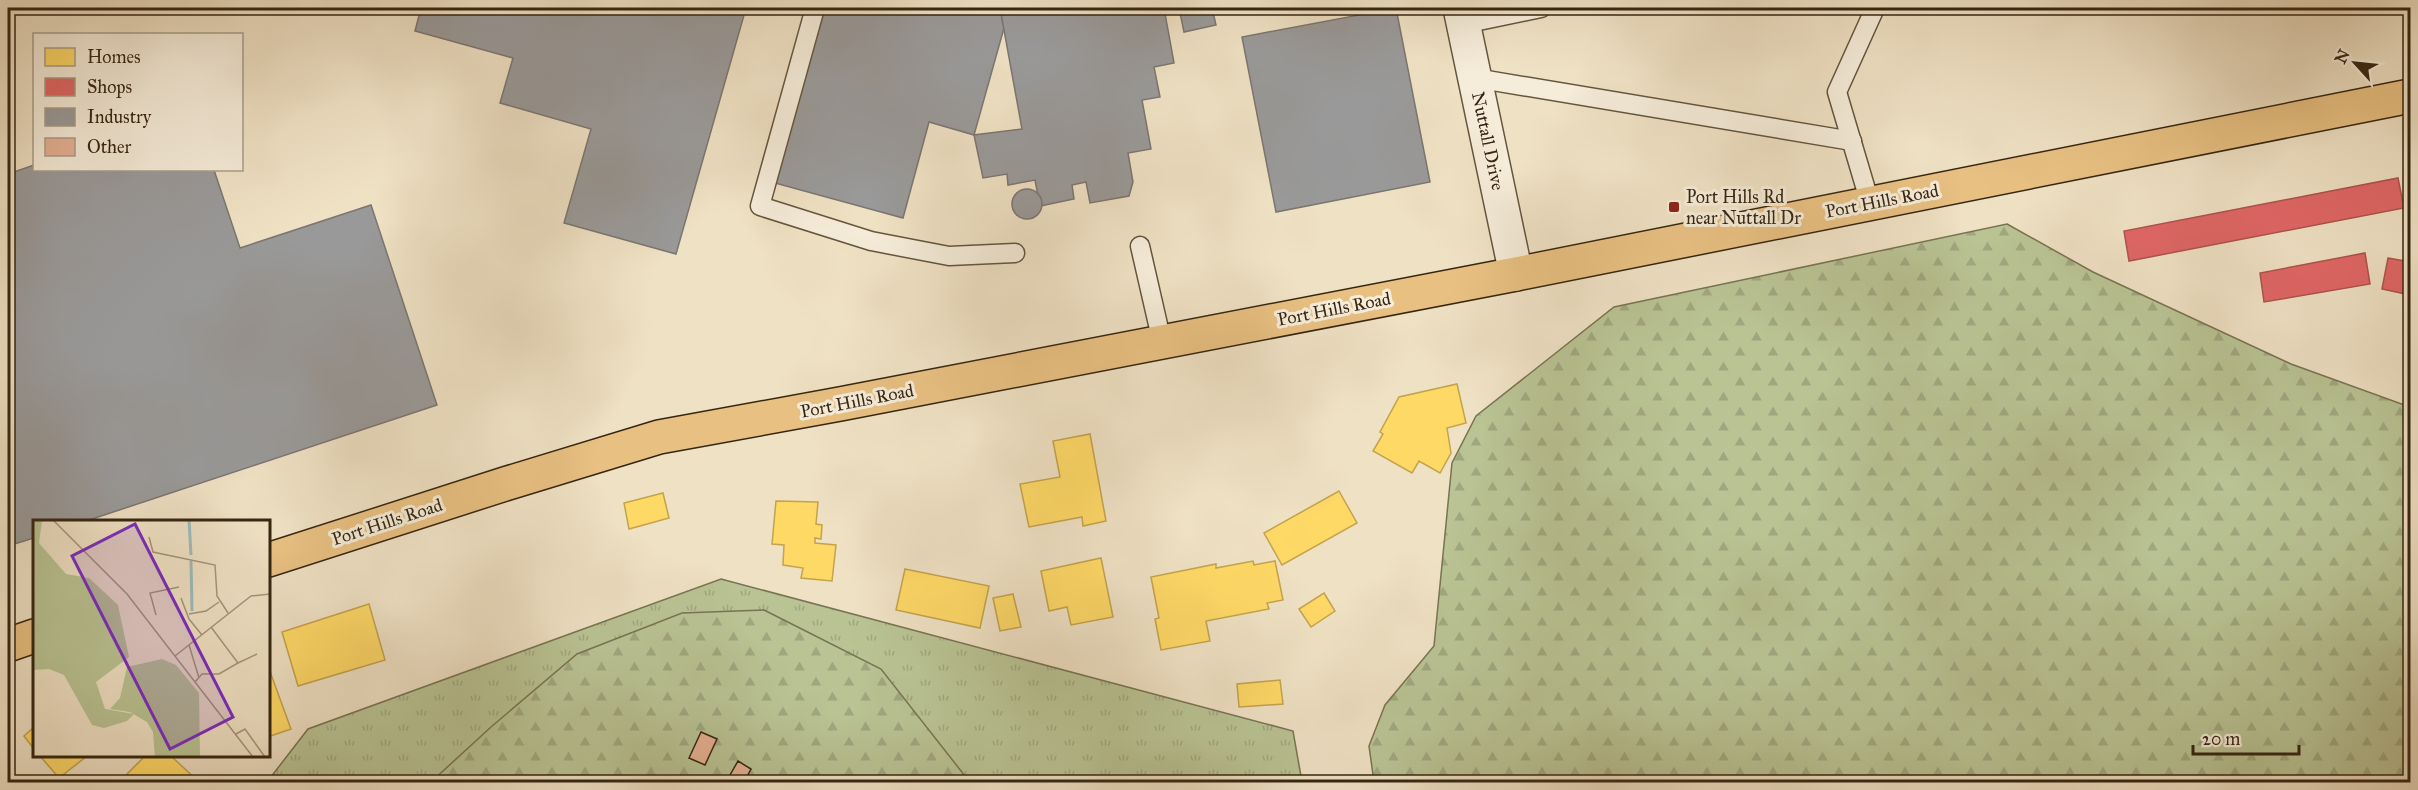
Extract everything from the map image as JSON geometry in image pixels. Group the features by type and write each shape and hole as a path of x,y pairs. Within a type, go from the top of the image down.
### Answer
{"highway":[{"name":"Port Hills Road","path":"270,559 496,486 658,437 1515,274 2410,96"},
{"path":"8,645 33,636"}],"street":[{"name":"Nuttall Drive","path":"1462,16 1515,274"}],"lane":[{"path":"815,8 760,207 871,241 949,256 1015,253"},
{"path":"1462,16 1541,8"},
{"path":"1870,203 1837,92 1875,8"},
{"path":"1475,78 1852,141"},
{"path":"1140,246 1162,342"}],"green space":[{"path":"2007,224 2093,272 2291,364 2410,407 2410,782 1374,782 1369,746 1385,705 1434,646 1452,463 1476,416 1614,307"},
{"path":"721,579 1293,731 1302,782 267,782 308,729"},
{"path":"764,610 881,669 965,776 966,782 431,782 491,727 577,654 682,613"}],"building: Homes":[{"path":"1457,384 1466,423 1447,428 1451,453 1440,473 1419,461 1412,473 1373,451 1383,434 1380,432 1399,397"},
{"path":"1090,434 1106,521 1083,526 1082,517 1029,527 1020,484 1060,477 1053,441"},
{"path":"1339,491 1357,523 1282,565 1264,533"},
{"path":"663,493 669,518 629,529 624,503"},
{"path":"776,501 818,502 816,524 822,525 821,539 815,538 815,543 836,545 832,581 801,578 803,568 783,565 784,545 772,544"},
{"path":"1101,558 1113,617 1071,625 1067,607 1049,611 1041,571"},
{"path":"1253,561 1254,565 1275,561 1283,600 1267,603 1269,609 1206,621 1210,641 1161,650 1155,619 1159,618 1151,577 1216,564 1216,568"},
{"path":"905,569 989,586 980,628 896,610"},
{"path":"1324,593 1335,611 1311,627 1299,609"},
{"path":"1013,594 1021,627 1000,631 993,598"},
{"path":"369,604 385,660 298,686 282,632"},
{"path":"270,671 291,729 270,736"},
{"path":"1280,680 1283,704 1239,707 1237,684"},
{"path":"33,728 33,748 24,736"},
{"path":"41,757 86,757 59,778"},
{"path":"144,757 172,757 199,782 136,782 127,774"}],"building: Shops":[{"path":"2398,178 2404,208 2129,261 2124,231"},
{"path":"2365,253 2370,284 2264,302 2260,273"},
{"path":"2388,258 2410,262 2410,295 2382,289"}],"building: Industry":[{"path":"421,8 746,8 676,254 564,223 591,129 500,103 513,58 415,31"},
{"path":"824,8 1000,8 1004,28 974,135 929,122 903,218 775,183"},
{"path":"1000,8 1121,8 1122,10 1164,8 1174,63 1154,67 1160,97 1142,100 1151,149 1128,153 1133,182 1129,196 1090,203 1086,182 1072,185 1074,199 1040,206 1035,180 1008,185 1007,174 983,178 974,135 1022,129"},
{"path":"1179,8 1212,8 1216,25 1184,32"},
{"path":"1396,8 1430,182 1276,212 1242,37"},
{"path":"33,165 33,171 214,171 240,248 371,205 437,405 89,520 33,520 33,538 8,546 8,174"},
{"path":"1027,189 1033,190 1041,198 1041,210 1033,218 1027,219 1021,218 1013,210 1012,204 1013,198 1021,190"}],"building: Other":[{"path":"701,732 717,739 705,765 689,758"},
{"path":"738,761 751,769 744,782 726,782"}],"place":[{"name":"Port Hills Rd near Nuttall Dr","path":"1674,207"}]}
